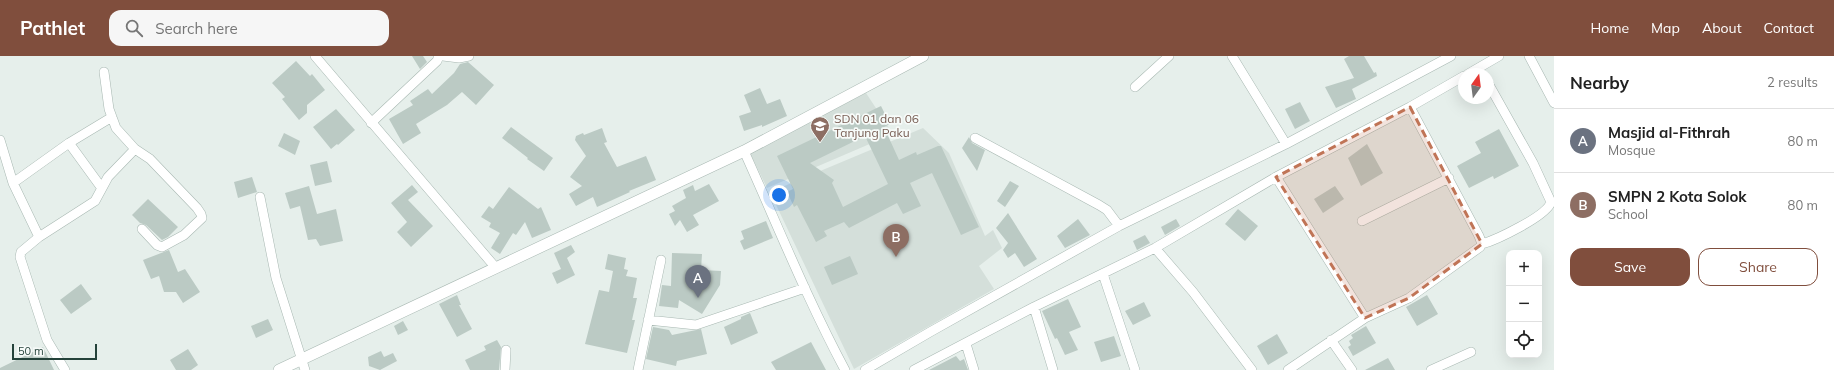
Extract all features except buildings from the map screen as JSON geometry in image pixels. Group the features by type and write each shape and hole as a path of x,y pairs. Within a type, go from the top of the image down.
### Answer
{"street":[{"path":"315,56 496,268"},
{"path":"371,123 437,61 439,56"},
{"path":"443,56 459,58 469,56"},
{"path":"279,370 303,365 496,268 744,151 923,56"},
{"path":"1135,87 1170,56"},
{"path":"1232,56 1286,144"},
{"path":"865,370 1118,226 1286,144 1451,56"},
{"path":"1485,68 1499,56"},
{"path":"1529,56 1554,103"},
{"path":"104,72 109,109 116,128 135,149 150,159 200,211 202,218 184,236 162,246 157,245 142,229"},
{"path":"914,370 1034,307 1155,248 1276,177 1410,107 1458,79"},
{"path":"1288,370 1365,318 1409,298 1478,249 1482,244 1495,240 1530,221 1549,206 1551,202 1533,163 1494,94"},
{"path":"1410,107 1449,178 1482,244"},
{"path":"13,183 69,142 112,117"},
{"path":"974,138 1099,205 1107,210 1118,226"},
{"path":"0,140 13,183 39,237"},
{"path":"69,142 101,186"},
{"path":"65,370 47,340 20,257 21,252 39,237 95,200 101,186 108,177 135,149"},
{"path":"744,151 805,288 844,370"},
{"path":"1276,177 1365,318"},
{"path":"1362,221 1449,178"},
{"path":"260,197 276,278 303,365"},
{"path":"1155,248 1193,292 1252,370"},
{"path":"638,370 661,260"},
{"path":"1104,274 1135,370"},
{"path":"648,320 696,325 805,288"},
{"path":"1034,307 1053,370"},
{"path":"1331,340 1352,370"},
{"path":"966,344 974,370"},
{"path":"505,370 506,350"},
{"path":"1431,370 1471,352"}],"highlighted area":[{"path":"1410,107 1482,244 1409,298 1365,318 1276,177"}],"shaded area":[{"name":"SDN 01 dan 06 Tanjung Paku","path":"866,93 893,134 767,188 750,153"},
{"path":"923,128 949,153 985,236 993,230 1002,248 979,266 994,289 854,369 770,192"}],"place":[{"name":"SDN 01 dan 06 Tanjung Paku","path":"820,143"},
{"name":"SMPN 2 Kota Solok","path":"896,257"},
{"name":"Masjid al-Fithrah","path":"698,298"}]}
